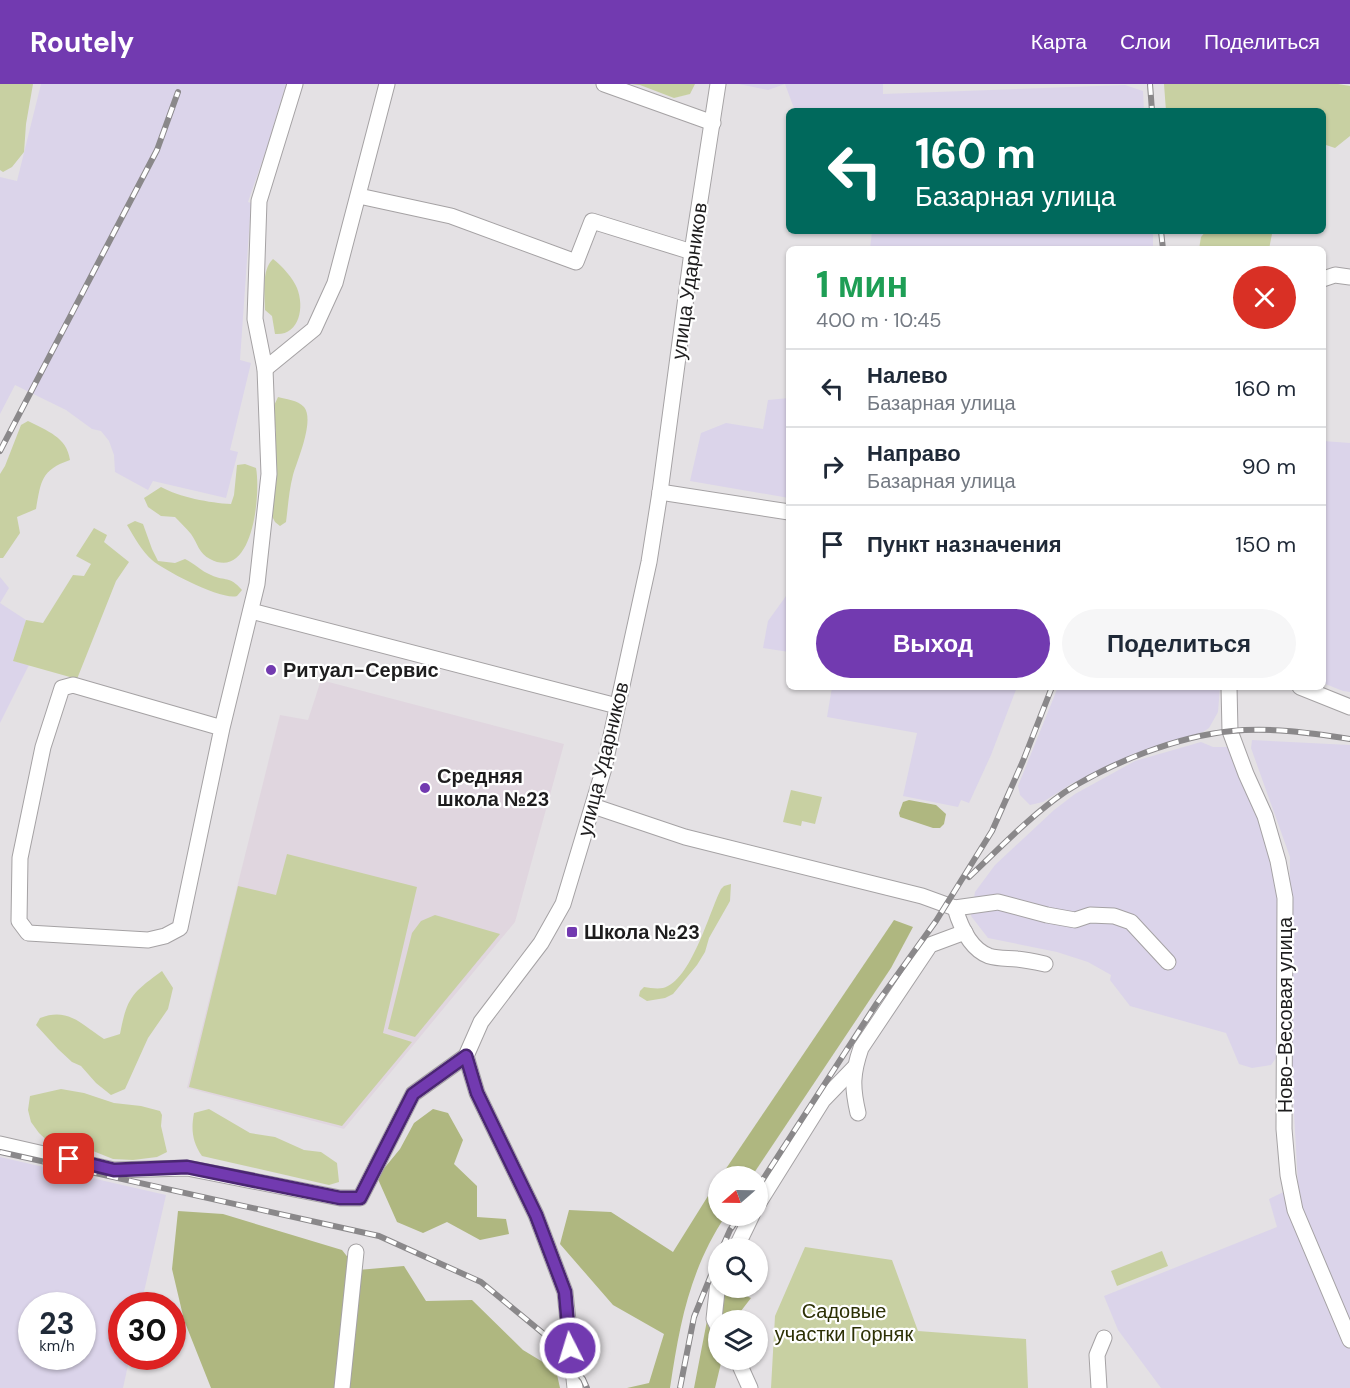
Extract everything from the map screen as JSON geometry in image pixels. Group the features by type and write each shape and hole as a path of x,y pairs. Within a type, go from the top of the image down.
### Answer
{"street":[{"path":"222,728 73,685 62,688 43,747 20,858 19,921 28,933 148,940 165,936 180,928 222,728 257,584 268,474 265,369 255,319 259,201 295,84"},
{"path":"265,369 314,329 335,283 387,84"},
{"path":"604,84 713,123"},
{"name":"улица Ударников","path":"466,1056 481,1022 541,943 563,904 593,806 649,562 718,84"},
{"path":"359,196 451,216 576,262 592,221 692,252"},
{"path":"1326,278 1335,274 1350,277"},
{"path":"660,492 786,512"},
{"path":"252,611 617,706"},
{"name":"Ново-Весовая улица","path":"1229,690 1230,731 1265,816 1278,861 1285,898 1284,1129 1288,1175 1295,1210 1350,1340"},
{"path":"1308,690 1350,707"},
{"path":"593,806 685,837 922,896 955,908 998,902 1075,920 1090,915 1114,916 1131,922 1168,962"},
{"path":"955,908 973,944 990,956 1045,964"},
{"path":"858,1113 852,1090 854,1068 861,1048 930,945 965,932"},
{"path":"0,1144 114,1170 187,1167 340,1198 360,1198 413,1094 466,1056 477,1093 536,1215 565,1292 575,1388"},
{"path":"768,1188 823,1100 854,1068"},
{"path":"342,1388 356,1252"},
{"path":"1099,1388 1097,1354 1104,1338"},
{"path":"742,1370 750,1388"}],"shaded area":[{"path":"41,84 286,84 248,202 251,203 240,360 251,363 230,450 238,452 226,498 153,481 148,490 115,472 114,455 109,441 101,431 92,429 66,410 15,385 0,414 0,177 17,181"},
{"path":"739,84 785,84 768,90"},
{"path":"785,84 883,84 883,94 1125,85 1143,91 1144,108 794,108"},
{"path":"872,234 1153,234 1153,246 870,246"},
{"path":"786,398 786,497 690,481 701,433 726,423 763,429 768,400"},
{"path":"1326,441 1350,443 1350,692 1326,684"},
{"path":"0,577 9,588 0,603"},
{"path":"786,596 786,652 763,648 768,621"},
{"path":"0,603 26,620 14,661 29,665 0,723"},
{"path":"321,680 564,744 515,922 344,1129 187,1088 280,715 308,720"},
{"path":"832,690 1016,690 991,755 969,803 961,800 958,807 903,796 917,733 827,717"},
{"path":"1057,690 1220,690 1218,712 1209,728 1203,732 1133,754 1071,784 1043,802 1030,805 1020,795 1018,786"},
{"path":"1252,740 1350,745 1350,1388 1161,1388 1118,1330 1104,1296 1277,1227 1269,1199 1298,1185 1291,1059 1290,857 1251,748"},
{"path":"1201,742 1213,747 1230,747 1258,812 1276,877 1279,902 1277,1050 1276,1058 1271,1065 1252,1068 1239,1064 1226,1033 1130,1006 1110,980 1111,975 1088,962 1057,952 988,938 971,916 975,892 995,865 1054,810 1075,794 1135,761"},
{"path":"0,1157 166,1195 144,1292 108,1292 108,1370 127,1370 123,1388 0,1388"}],"green space":[{"path":"0,84 33,84 24,152 12,167 3,172 0,170"},
{"path":"631,84 695,84 690,94 674,98 640,85"},
{"path":"1164,84 1338,84 1350,86 1350,136 1335,148 1326,145 1326,108 1166,108"},
{"path":"1204,234 1272,234 1270,246 1200,246"},
{"path":"273,259 295,284 300,304 295,326 283,333 275,334 272,316 265,310 264,290 265,276"},
{"path":"278,397 295,401 304,407 307,413 306,431 292,481 286,522 280,526 270,512 276,430 271,412"},
{"path":"28,421 60,440 70,460 53,468 44,478 36,509 17,517 20,533 3,558 0,558 0,474 21,425"},
{"path":"245,464 256,468 255,514 245,547 236,558 225,563 206,557 191,534 175,517 161,516 148,507 144,498 161,487 195,499 231,504 237,465"},
{"path":"135,521 143,524 158,561 175,563 185,559 207,573 234,582 242,590 237,596 219,594 193,584 158,565 138,544 127,525"},
{"path":"94,528 107,535 104,542 129,562 116,581 77,679 13,661 26,620 43,623 73,575 84,576 91,564 76,556"},
{"path":"791,790 822,797 815,824 802,821 801,826 783,822"},
{"path":"909,800 936,805 946,814 944,824 940,828 933,828 900,817 903,802"},
{"path":"287,854 417,887 383,1033 412,1042 342,1126 189,1087 238,886 276,895"},
{"path":"731,884 730,901 697,965 673,994 647,1001 639,996 644,987 663,988 673,983 682,973 698,945 721,889"},
{"path":"435,915 500,934 415,1037 388,1029 412,933 421,921"},
{"path":"894,920 913,927 891,968 759,1166 728,1166"},
{"path":"162,971 173,988 168,1009 148,1038 125,1089 111,1095 81,1066 72,1062 58,1049 36,1025 40,1018 59,1015 74,1019 104,1039 120,1034 125,1012 132,997"},
{"path":"61,1089 84,1093 114,1103 160,1111 167,1152 157,1157 133,1160 113,1159 93,1151 55,1148 31,1122 28,1110 30,1096"},
{"path":"209,1109 250,1133 275,1137 304,1150 321,1152 337,1163 339,1182 329,1185 202,1156 194,1140 193,1119 194,1113"},
{"path":"433,1109 448,1113 463,1140 454,1164 477,1186 477,1217 506,1219 509,1234 480,1240 447,1222 423,1233 397,1222 377,1177 400,1149 414,1123"},
{"path":"708,1196 708,1226 719,1226 712,1238 708,1238 708,1246 688,1298 670,1388 627,1388 649,1383 664,1334 613,1305 560,1244 569,1210 611,1212 673,1252"},
{"path":"178,1211 223,1214 342,1250 358,1270 404,1266 426,1301 472,1300 523,1350 556,1370 560,1388 211,1388 186,1325 186,1292 177,1292 172,1269"},
{"name":"Садовые участки Горняк","path":"805,1247 892,1260 918,1331 1026,1339 1028,1388 771,1388 775,1316"},
{"path":"1162,1251 1168,1266 1117,1286 1111,1271"},
{"path":"714,1298 751,1298 742,1310 709,1310"},
{"path":"708,1315 708,1370 719,1370 715,1388 694,1388"}],"railway":[{"path":"1150,84 1152,108"},
{"path":"0,451 157,150 178,92"},
{"path":"1161,234 1163,246"},
{"path":"768,1172 877,1003 936,921 992,831 1051,690"},
{"path":"969,877 1052,801 1083,781 1145,752 1211,734 1247,730 1291,731 1350,739"},
{"path":"0,1152 379,1236 481,1282 544,1334 583,1379 587,1388"},
{"path":"726,1238 733,1226"},
{"path":"680,1388 694,1317 708,1283"}],"place":[{"name":"Ритуал-Сервис","path":"271,670"},
{"name":"Средняя школа №23","path":"425,788"},
{"name":"Школа №23","path":"572,932"}],"route":[{"path":"69,1159 114,1170 187,1167 340,1198 360,1198 413,1094 466,1056 477,1093 536,1215 565,1292 570,1348"}]}
